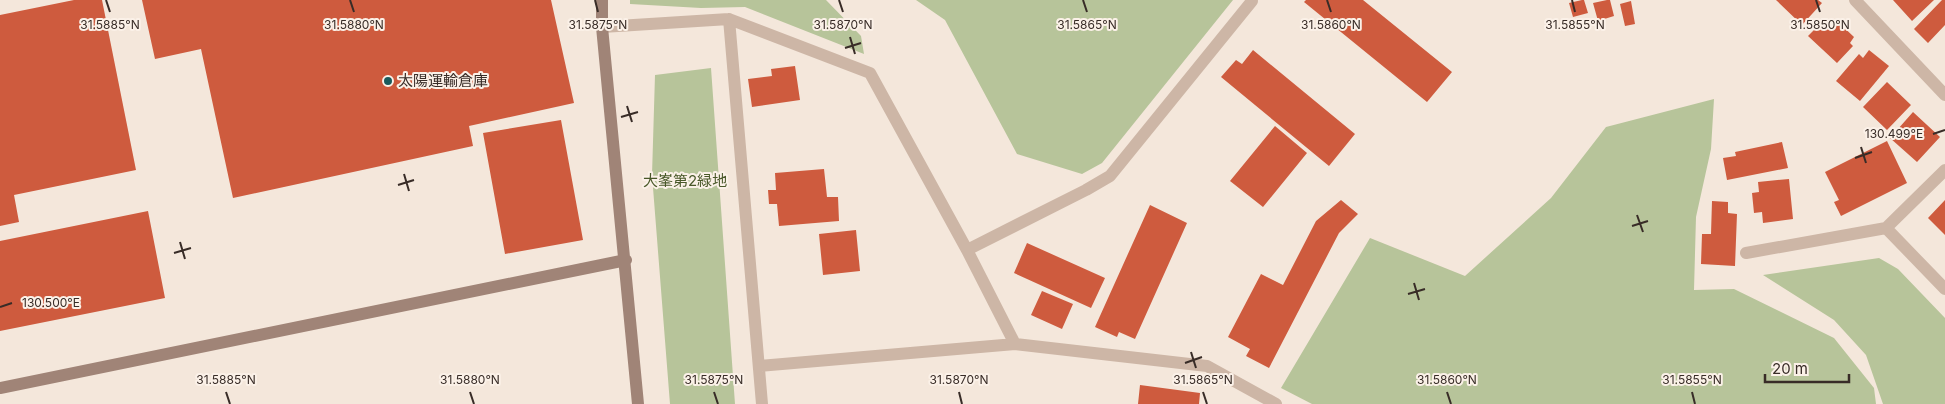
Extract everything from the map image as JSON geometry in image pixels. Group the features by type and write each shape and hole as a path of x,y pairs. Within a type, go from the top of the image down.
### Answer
{"street":[{"path":"602,0 602,27 626,260 638,404"},
{"path":"1855,0 1945,95"},
{"path":"968,250 1110,176 1252,1"},
{"path":"602,27 729,19 870,73 968,250 1015,344"},
{"path":"729,19 762,404"},
{"path":"1746,253 1886,228 1945,170"},
{"path":"1886,228 1945,289"},
{"path":"0,388 626,260"},
{"path":"759,366 1015,344 1207,366 1276,404"}],"green space":[{"path":"630,0 826,0 861,36 864,54 745,7 701,8 630,4"},
{"path":"916,0 1233,0 1102,163 1082,174 1017,154 945,20"},
{"name":"大峯第2緑地","path":"711,68 735,404 670,404 652,175 655,75"},
{"path":"1714,99 1711,149 1696,217 1694,290 1734,289 1834,338 1874,388 1876,404 1312,404 1281,388 1370,238 1465,276 1551,198 1606,127"},
{"path":"1879,258 1898,269 1945,318 1945,404 1883,404 1866,355 1834,320 1763,275"}],"building":[{"path":"74,0 102,0 136,170 14,195 19,222 0,226 0,15"},
{"name":"太陽運輸倉庫","path":"142,0 551,0 574,103 469,126 473,146 233,198 201,49 155,59"},
{"path":"1306,0 1363,0 1452,72 1427,102 1304,2"},
{"path":"1584,0 1588,13 1573,17 1569,3"},
{"path":"1610,0 1614,16 1598,21 1593,3"},
{"path":"1776,0 1818,0 1822,3 1802,25"},
{"path":"1893,0 1934,0 1912,21"},
{"path":"1942,0 1945,0 1945,25 1928,43 1914,29"},
{"path":"1631,1 1635,24 1625,26 1620,4"},
{"path":"1825,19 1832,26 1837,21 1854,37 1850,43 1853,46 1837,63 1808,36"},
{"path":"1253,50 1355,134 1329,166 1221,77 1236,60 1242,64"},
{"path":"1869,50 1889,66 1860,101 1836,81 1859,54 1863,58"},
{"path":"795,66 800,100 752,107 748,79 772,76 771,69"},
{"path":"1887,82 1911,105 1887,130 1863,107"},
{"path":"1913,112 1940,137 1917,162 1890,138"},
{"path":"561,120 583,240 505,254 483,133"},
{"path":"1275,126 1307,153 1263,207 1230,181"},
{"path":"1887,141 1907,183 1841,216 1834,202 1839,200 1825,172"},
{"path":"1782,142 1788,168 1727,180 1723,158 1736,156 1735,152"},
{"path":"824,169 827,197 838,197 839,221 779,226 777,204 769,204 768,190 776,190 775,173"},
{"path":"1789,179 1793,219 1763,223 1762,212 1754,213 1752,193 1759,192 1758,182"},
{"path":"1341,200 1358,214 1339,233 1269,368 1246,356 1250,349 1228,337 1261,274 1283,285 1316,221"},
{"path":"1945,200 1945,235 1928,218"},
{"path":"1712,201 1728,202 1728,213 1737,214 1735,266 1701,264 1702,234 1711,234"},
{"path":"1150,205 1187,223 1135,339 1119,332 1117,337 1095,327"},
{"path":"148,211 165,298 0,331 0,241"},
{"path":"856,230 860,271 823,275 819,234"},
{"path":"1027,243 1105,278 1091,308 1014,273"},
{"path":"1042,291 1073,304 1062,329 1031,315"},
{"path":"1140,385 1200,393 1199,404 1138,404"}],"place":[{"name":"太陽運輸倉庫","path":"388,81"}]}
